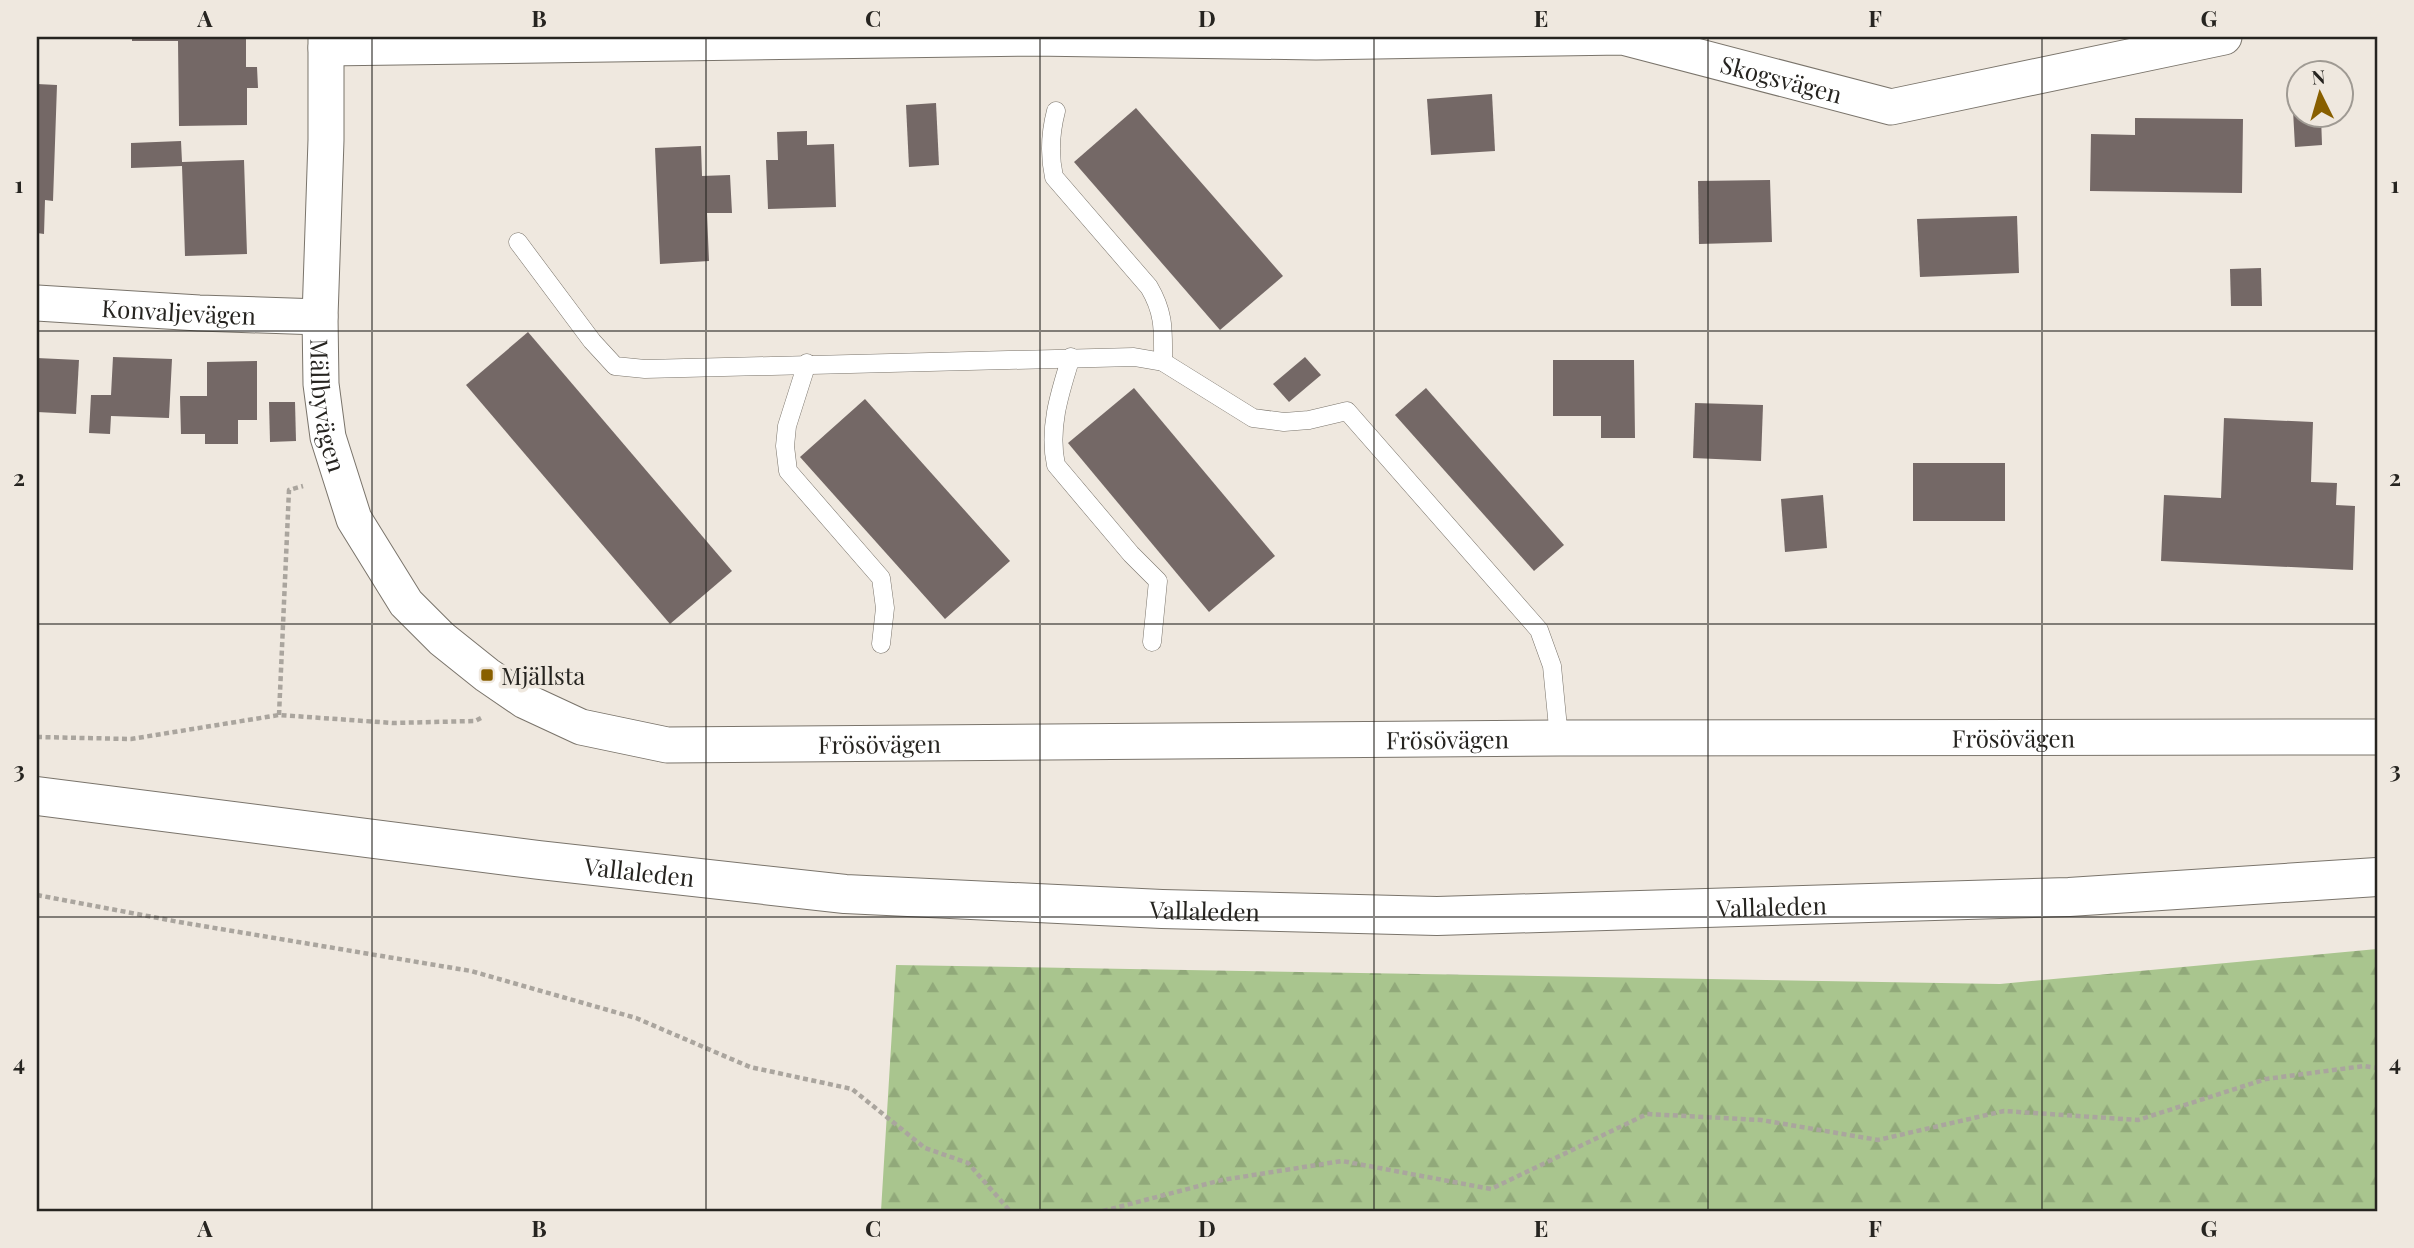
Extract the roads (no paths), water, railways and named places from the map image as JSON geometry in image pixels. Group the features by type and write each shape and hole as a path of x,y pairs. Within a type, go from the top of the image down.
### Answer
{"main road":[{"name":"Vallaleden","path":"37,796 539,860 845,894 1162,909 1437,916 2069,897 2377,877"}],"street":[{"name":"Skogsvägen","path":"326,43 1032,38 1316,42 1623,37 1891,107 2224,37"},
{"name":"Mällbyvägen","path":"326,43 326,140 320,317 321,384 328,437 355,519 406,603 442,639 525,701"},
{"name":"Konvaljevägen","path":"37,303 320,317"},
{"name":"Frösövägen","path":"525,701 581,727 667,745 1559,738 2377,737"}],"lane":[{"path":"1056,111 1051,132 1050,156 1054,177 1154,294 1163,318 1163,362"},
{"path":"518,242 592,341 615,366 645,369 1134,357 1163,362 1254,418 1284,422 1309,420 1347,411 1538,630 1552,666 1559,738"},
{"path":"1071,357 1054,423 1053,447 1056,465 1158,582 1152,642"},
{"path":"807,363 788,426 785,446 788,471 881,578 886,608 881,644"}],"place":[{"name":"Mjällsta","path":"487,675"}]}
